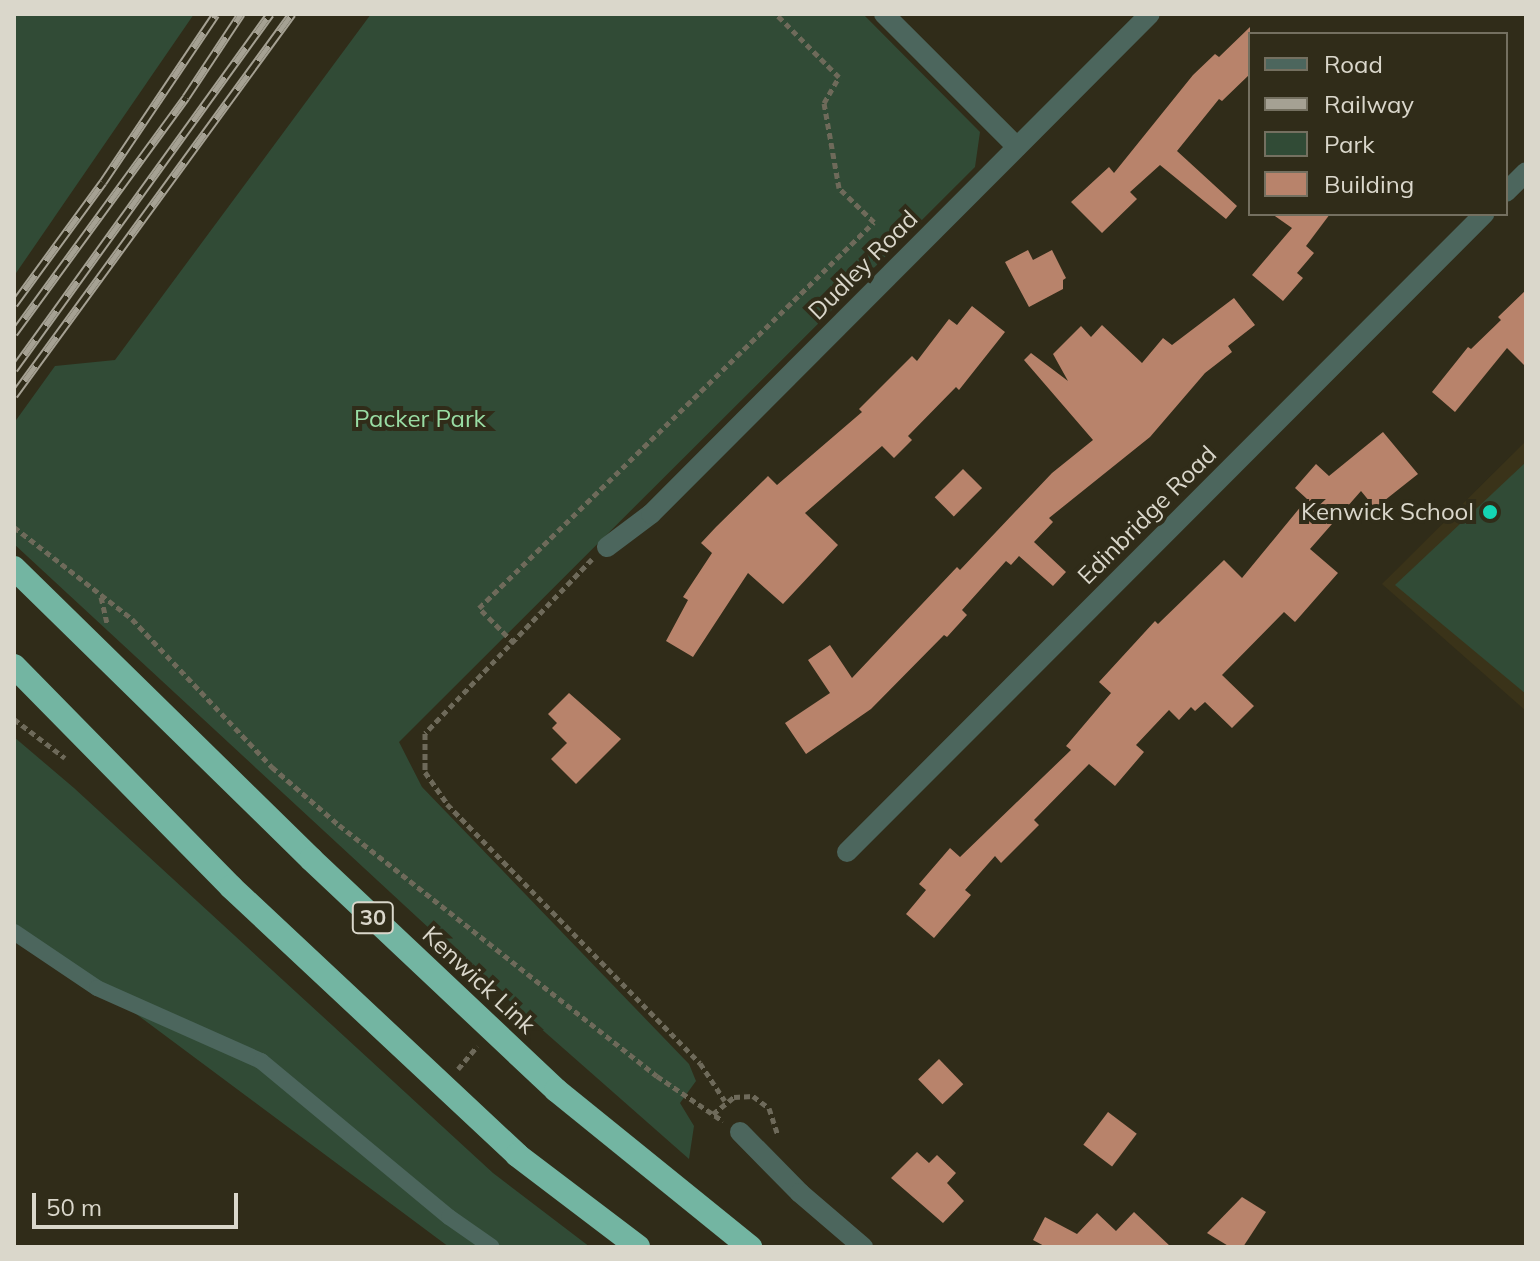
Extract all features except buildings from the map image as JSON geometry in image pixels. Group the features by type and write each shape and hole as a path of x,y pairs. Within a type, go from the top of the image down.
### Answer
{"highway":[{"name":"Kenwick Link","path":"14,568 311,859 556,1090 750,1247"},
{"path":"14,666 231,887 507,1145 638,1247"}],"street":[{"path":"884,14 1017,147"},
{"name":"Dudley Road","path":"607,547 651,514 1150,14"},
{"path":"1508,190 1526,172"},
{"name":"Edinbridge Road","path":"847,852 1482,216"},
{"path":"740,1132 800,1193 863,1247"}],"lane":[{"path":"14,932 97,988 261,1061 449,1217 492,1247"}],"path":[{"path":"514,643 479,608 874,222 839,188 824,103 839,77 776,14"},
{"path":"14,527 132,619 272,767 339,825 657,1076 740,1132"},
{"path":"607,547 582,567 514,643 425,733 425,772 447,804 700,1063 725,1101"}],"shaded area":[{"name":"Kenwick School","path":"1526,441 1526,711 1382,584"}],"green space":[{"path":"14,14 194,14 14,276"},
{"name":"Packer Park","path":"371,14 863,14 980,132 975,167 399,742 422,787 689,1064 696,1081 680,1103 694,1126 689,1159 471,967 14,544 14,423 55,366 115,360"},
{"name":"Kenwick School","path":"1526,462 1526,694 1395,585"},
{"path":"14,737 74,788 493,1173 590,1247 449,1247 14,923"}],"railway":[{"path":"14,304 103,182 216,14"},
{"path":"14,333 186,97 241,14"},
{"path":"14,369 270,14"},
{"path":"14,395 292,14"}],"place":[{"name":"Kenwick School","path":"1490,512"}]}
